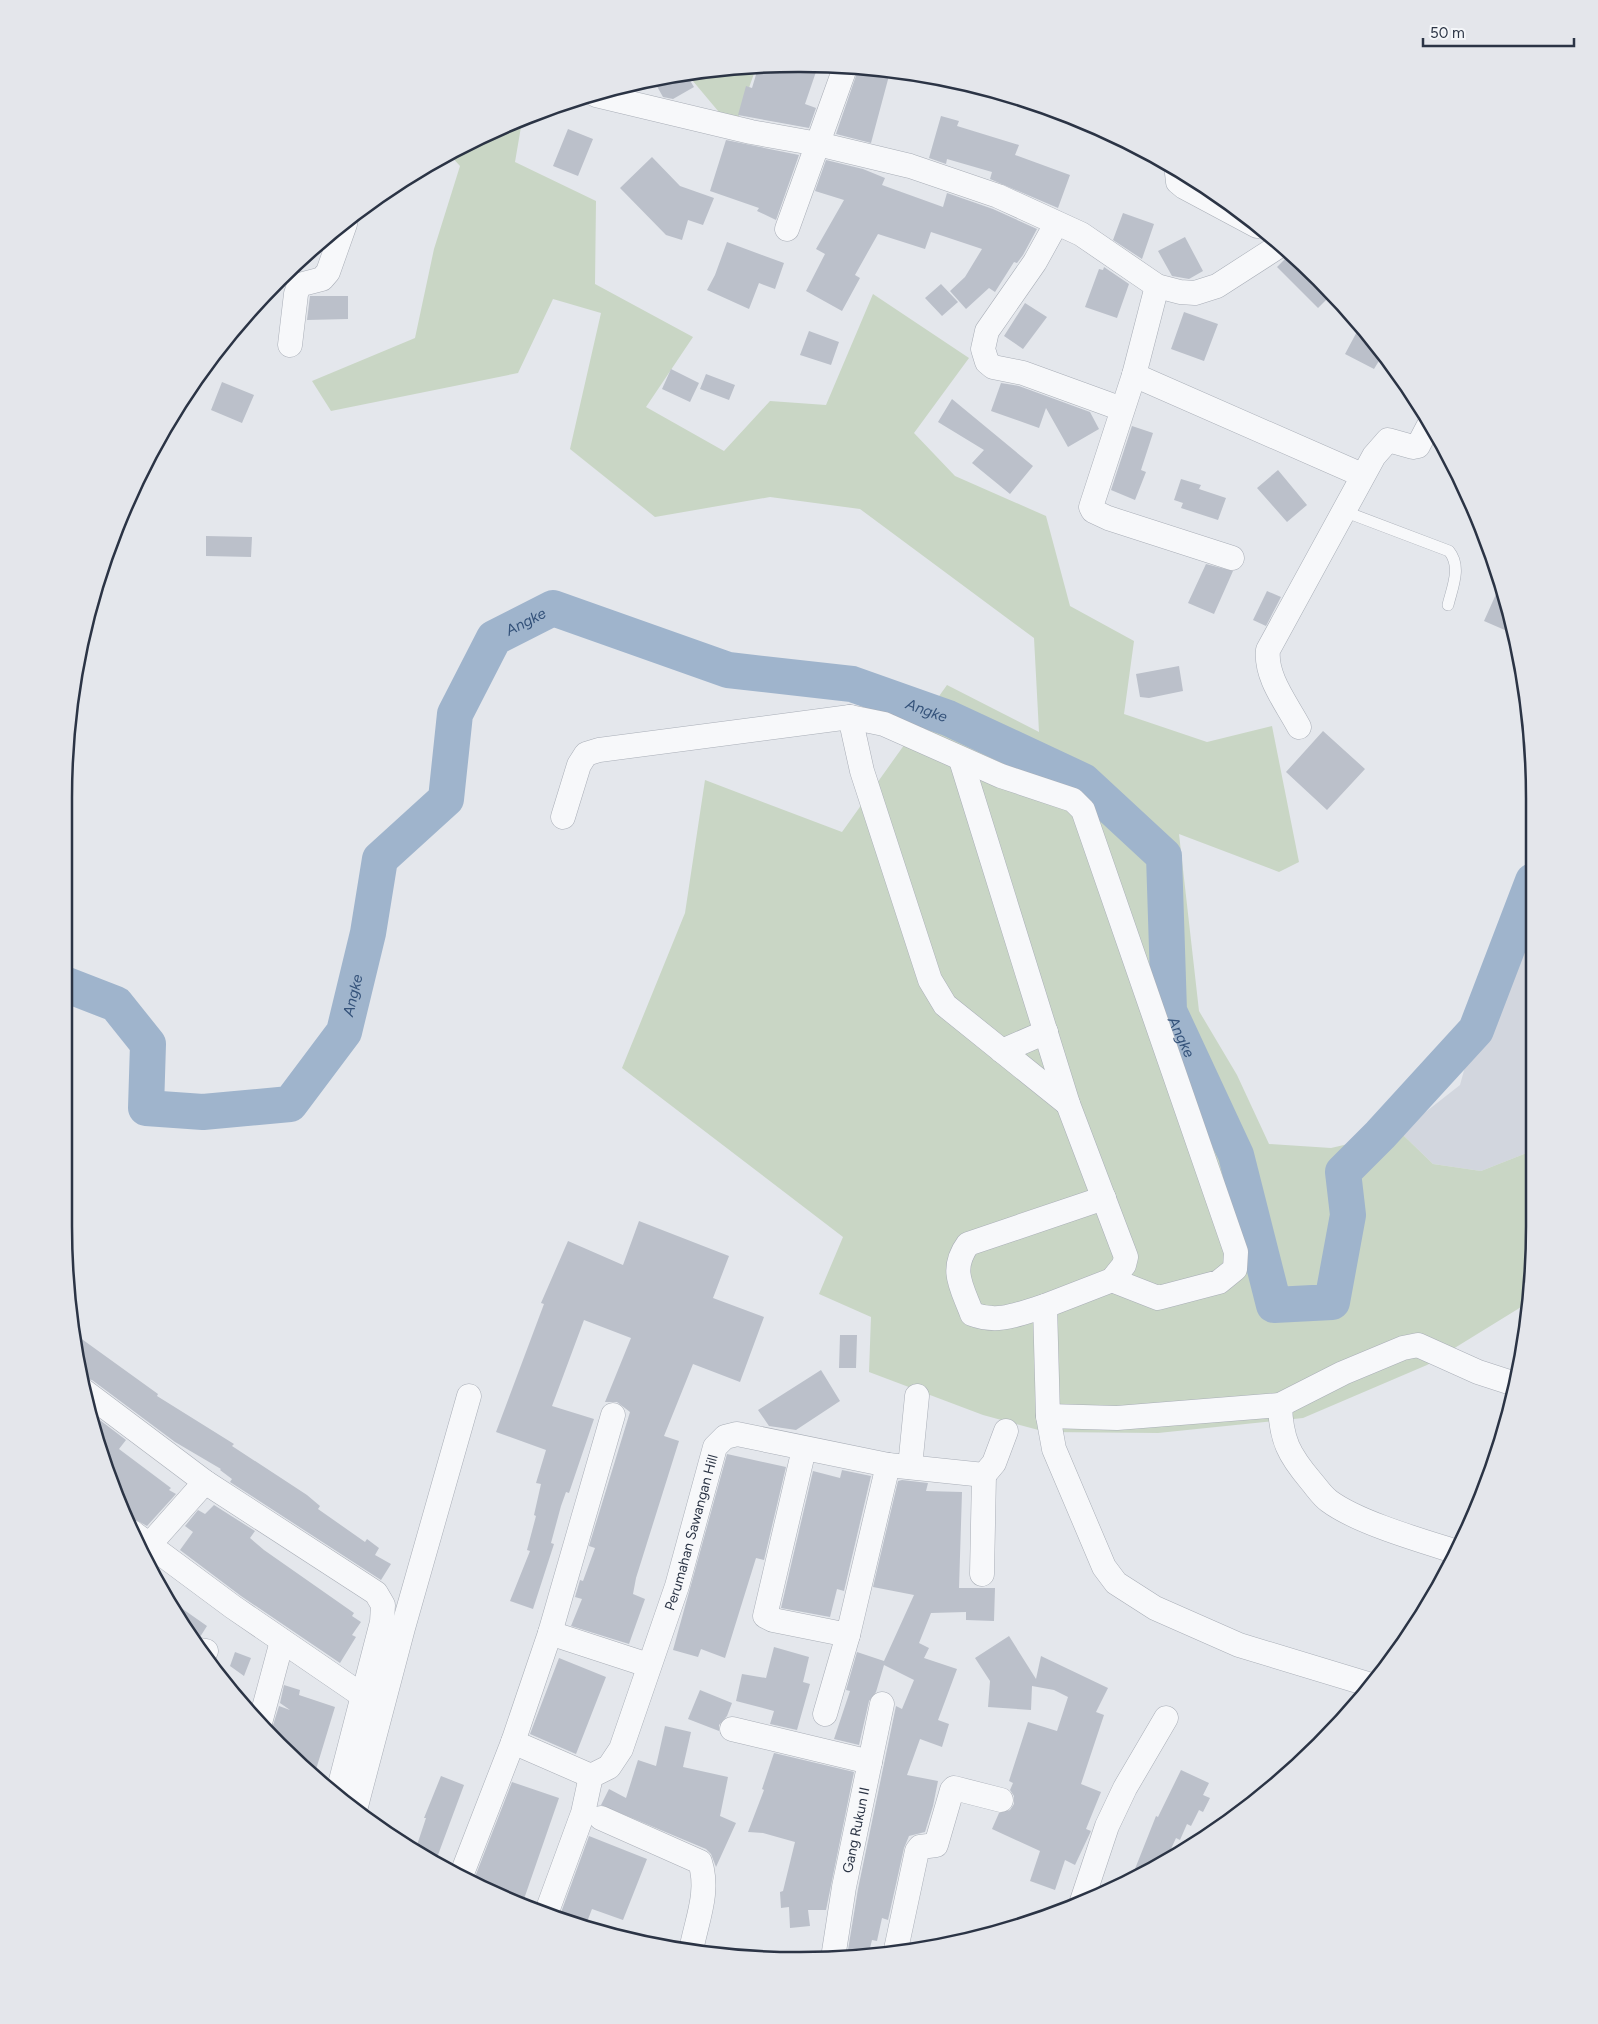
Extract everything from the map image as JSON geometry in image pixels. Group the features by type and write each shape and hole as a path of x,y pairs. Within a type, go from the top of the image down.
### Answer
{"street":[{"path":"787,229 843,74"},
{"path":"608,98 751,132 818,144 929,172 998,196 1081,234 1157,286 1180,292 1195,293 1217,286 1274,249"},
{"path":"1178,180 1184,187 1214,203"},
{"path":"1056,224 1034,262 987,331 983,349 984,356 993,367 1023,373 1122,409"},
{"path":"290,345 296,294 299,285 322,279 328,272 341,236"},
{"path":"1157,286 1134,375 1092,503 1093,511 1232,558"},
{"path":"1134,375 1362,475"},
{"path":"1299,727 1270,673 1267,662 1268,650 1346,512 1362,475 1384,443 1388,440 1413,447 1418,446 1425,432"},
{"path":"850,717 862,771 930,980 945,1005 1068,1104"},
{"path":"563,817 579,765 586,754 850,717 884,724 961,760 1001,776 1073,800 1083,810 1236,1252 1235,1269 1219,1282 1158,1298 1112,1280"},
{"path":"961,760 1068,1104 1104,1198 1126,1257 1124,1265 1112,1280 1045,1306 998,1320 985,1319 972,1314 957,1269 960,1255 968,1244 1104,1198"},
{"path":"1002,1051 1046,1032"},
{"path":"1045,1306 1048,1416 1054,1449 1104,1567 1116,1583 1155,1608 1239,1646 1362,1682"},
{"path":"1048,1416 1117,1418 1280,1405 1343,1373 1403,1348 1418,1345 1478,1372 1508,1382"},
{"path":"357,1801 403,1628 469,1396"},
{"path":"825,1714 899,1466 917,1396"},
{"path":"93,1398 205,1482 376,1594 383,1605 382,1622 339,1787"},
{"path":"1280,1405 1281,1430 1285,1445 1293,1458 1327,1500 1348,1513 1449,1549"},
{"path":"464,1869 513,1742 550,1633 613,1415"},
{"path":"982,1574 984,1475 994,1463 1006,1431"},
{"name":"Perumahan Sawangan Hill","path":"591,1776 609,1767 622,1749 648,1665 677,1586 716,1447 725,1437 737,1434 804,1449 899,1466 961,1475 984,1475"},
{"path":"804,1449 765,1616 773,1620 848,1635"},
{"path":"143,1536 205,1482"},
{"path":"145,1541 161,1555 362,1696"},
{"path":"550,1633 648,1665"},
{"path":"262,1714 282,1641"},
{"name":"Gang Rukun II","path":"834,1951 844,1887 882,1704"},
{"path":"1085,1892 1118,1803 1166,1718"},
{"path":"732,1729 870,1762"},
{"path":"513,1742 591,1776 583,1813 549,1907"},
{"path":"897,1945 918,1848 936,1845 952,1790 954,1788 1001,1800"},
{"path":"601,1818 700,1862 704,1874 704,1889 693,1943"}],"lane":[{"path":"1346,512 1449,551 1455,558 1456,568 1448,605"}],"shaded area":[{"path":"1526,890 1526,1153 1481,1171 1433,1164 1400,1132 1460,1085 1477,1023"}],"green space":[{"path":"754,74 734,130 693,81"},
{"path":"521,128 515,162 596,201 595,284 693,337 646,407 724,451 770,401 826,405 873,294 969,358 914,433 955,476 1046,516 1070,606 1134,641 1124,714 1207,742 1272,726 1299,862 1279,872 1179,834 1199,1011 1237,1075 1269,1144 1331,1148 1400,1132 1433,1164 1481,1171 1526,1153 1526,1225 1520,1307 1427,1365 1303,1418 1158,1433 1046,1432 983,1415 869,1372 871,1317 819,1294 843,1237 622,1068 685,913 705,780 842,832 947,685 1039,732 1034,638 860,509 770,497 655,517 570,449 601,313 553,299 518,373 331,411 312,381 415,338 434,249 460,166 454,160"}],"building":[{"path":"816,73 805,104 816,108 809,128 738,115 746,86 752,88 756,74"},
{"path":"856,75 888,78 871,143 836,134"},
{"path":"690,81 694,87 673,99 663,97 657,86"},
{"path":"941,116 959,121 957,126 1019,145 1015,155 1070,175 1058,208 990,179 992,172 947,159 946,164 929,158"},
{"path":"568,129 593,139 578,176 553,166"},
{"path":"726,140 799,155 776,220 757,211 759,208 710,191"},
{"path":"652,157 680,186 714,198 703,225 688,220 682,240 666,235 620,188"},
{"path":"826,160 863,169 885,178 882,185 943,207 947,193 993,209 1037,229 1023,255 1017,263 1014,262 995,292 989,288 966,309 950,291 965,277 982,249 931,232 925,249 878,234 855,275 860,278 842,311 806,291 825,254 816,249 844,200 815,191"},
{"path":"1123,213 1154,224 1142,259 1113,240"},
{"path":"1185,237 1203,271 1189,279 1172,276 1158,251"},
{"path":"727,242 784,263 775,289 759,283 749,309 707,290 715,275"},
{"path":"1285,259 1326,300 1318,308 1277,267"},
{"path":"1104,267 1129,284 1117,318 1085,307 1099,269 1103,270"},
{"path":"941,284 958,302 942,316 925,298"},
{"path":"310,296 348,296 348,319 307,320"},
{"path":"1025,303 1047,317 1023,349 1004,336"},
{"path":"1184,312 1218,324 1204,361 1171,349"},
{"path":"809,331 839,342 831,365 800,355"},
{"path":"1356,334 1378,362 1374,369 1345,354"},
{"path":"671,369 699,383 690,402 662,389"},
{"path":"706,374 735,385 729,400 700,389"},
{"path":"222,382 254,395 242,423 211,410"},
{"path":"1001,383 1019,386 1090,412 1099,429 1068,447 1046,408 1039,428 991,411"},
{"path":"952,399 1033,466 1010,494 972,463 984,450 938,422"},
{"path":"1132,426 1153,433 1141,470 1146,472 1135,500 1111,490"},
{"path":"1278,470 1307,505 1287,522 1257,488"},
{"path":"1181,479 1201,485 1199,489 1226,498 1218,520 1181,508 1183,503 1174,500"},
{"path":"206,536 252,537 251,557 206,556"},
{"path":"1206,564 1233,571 1214,614 1188,603"},
{"path":"1267,591 1281,597 1266,626 1253,620"},
{"path":"1496,594 1506,630 1484,621"},
{"path":"1179,666 1183,691 1149,698 1140,697 1136,674"},
{"path":"1323,731 1365,769 1327,810 1286,772"},
{"path":"639,1221 729,1256 713,1298 764,1317 740,1382 693,1364 664,1436 679,1441 636,1578 633,1594 645,1599 629,1644 571,1626 582,1599 575,1597 580,1580 583,1581 595,1548 589,1546 630,1412 617,1402 605,1402 631,1338 584,1320 552,1406 594,1419 569,1493 566,1492 561,1506 551,1543 554,1544 533,1609 510,1601 530,1551 527,1550 536,1516 534,1515 541,1484 536,1483 546,1450 496,1432 544,1304 541,1303 568,1241 623,1265"},
{"path":"840,1335 857,1335 856,1368 839,1368"},
{"path":"82,1339 158,1394 157,1396 234,1444 232,1446 307,1495 320,1506 318,1509 365,1542 367,1539 379,1548 375,1555 391,1564 381,1580 230,1482 232,1479 221,1469 175,1442 89,1379"},
{"path":"821,1370 840,1401 796,1430 769,1426 758,1410"},
{"path":"99,1419 126,1440 119,1449 171,1488 169,1490 176,1494 147,1526 135,1520 111,1459"},
{"path":"727,1454 786,1467 764,1560 756,1558 725,1658 701,1649 698,1657 673,1650"},
{"path":"842,1470 871,1476 844,1591 837,1589 830,1617 781,1608 813,1471 840,1478"},
{"path":"898,1481 928,1483 926,1491 962,1492 959,1588 995,1588 994,1621 966,1620 966,1612 931,1613 919,1643 929,1648 924,1658 957,1669 938,1720 949,1724 942,1747 920,1739 907,1775 938,1781 933,1806 925,1832 909,1836 904,1848 888,1920 882,1918 877,1941 872,1940 870,1948 848,1950 858,1889 896,1706 902,1709 914,1680 884,1665 876,1692 869,1701 859,1745 834,1739 850,1691 846,1690 857,1652 884,1661 914,1595 873,1587"},
{"path":"214,1505 255,1531 250,1538 264,1550 354,1613 352,1616 361,1622 352,1635 356,1637 340,1663 241,1596 180,1550 193,1532 185,1526 198,1510 205,1514"},
{"path":"183,1609 207,1626 200,1636"},
{"path":"1009,1636 1036,1679 1041,1656 1108,1688 1096,1712 1104,1715 1081,1784 1101,1792 1086,1829 1091,1831 1075,1865 1065,1860 1055,1890 1030,1881 1040,1851 992,1829 999,1813 1010,1810 1014,1804 1014,1796 1010,1790 1013,1783 1009,1781 1028,1722 1057,1731 1068,1697 1054,1690 1032,1686 1031,1710 988,1707 990,1681 975,1658"},
{"path":"774,1647 809,1657 803,1682 810,1684 797,1730 770,1724 774,1711 736,1701 742,1674 766,1678"},
{"path":"235,1652 251,1658 244,1676 230,1666"},
{"path":"559,1658 606,1677 576,1754 530,1734"},
{"path":"284,1685 300,1690 299,1695 335,1707 316,1768 273,1726 279,1706 290,1710 280,1703"},
{"path":"700,1690 732,1703 727,1716 719,1725 719,1731 688,1719"},
{"path":"665,1726 691,1732 683,1767 728,1777 720,1816 736,1823 716,1867 711,1854 706,1849 601,1805 609,1789 626,1798 638,1760 656,1766"},
{"path":"774,1753 854,1772 826,1910 808,1910 810,1926 790,1928 789,1907 781,1908 780,1892 783,1891 795,1842 763,1833 748,1832 764,1790 762,1789"},
{"path":"1181,1770 1209,1783 1203,1795 1210,1798 1203,1812 1199,1810 1191,1826 1187,1824 1180,1840 1176,1838 1171,1848 1135,1869 1156,1816 1158,1817"},
{"path":"441,1776 464,1785 438,1855 418,1843 426,1818 424,1818"},
{"path":"512,1782 559,1798 525,1897 475,1876"},
{"path":"589,1836 647,1859 623,1920 592,1909 588,1920 561,1912"}],"waterway":[{"name":"Angke","path":"72,987 116,1004 148,1044 146,1108 203,1112 290,1104 344,1032 368,933 380,859 446,799 455,714 494,638 553,608 728,670 852,684 948,718 1083,781 1164,856 1169,1011 1236,1155 1274,1305 1332,1302 1348,1215 1343,1172 1380,1135 1476,1030 1526,899"}]}
